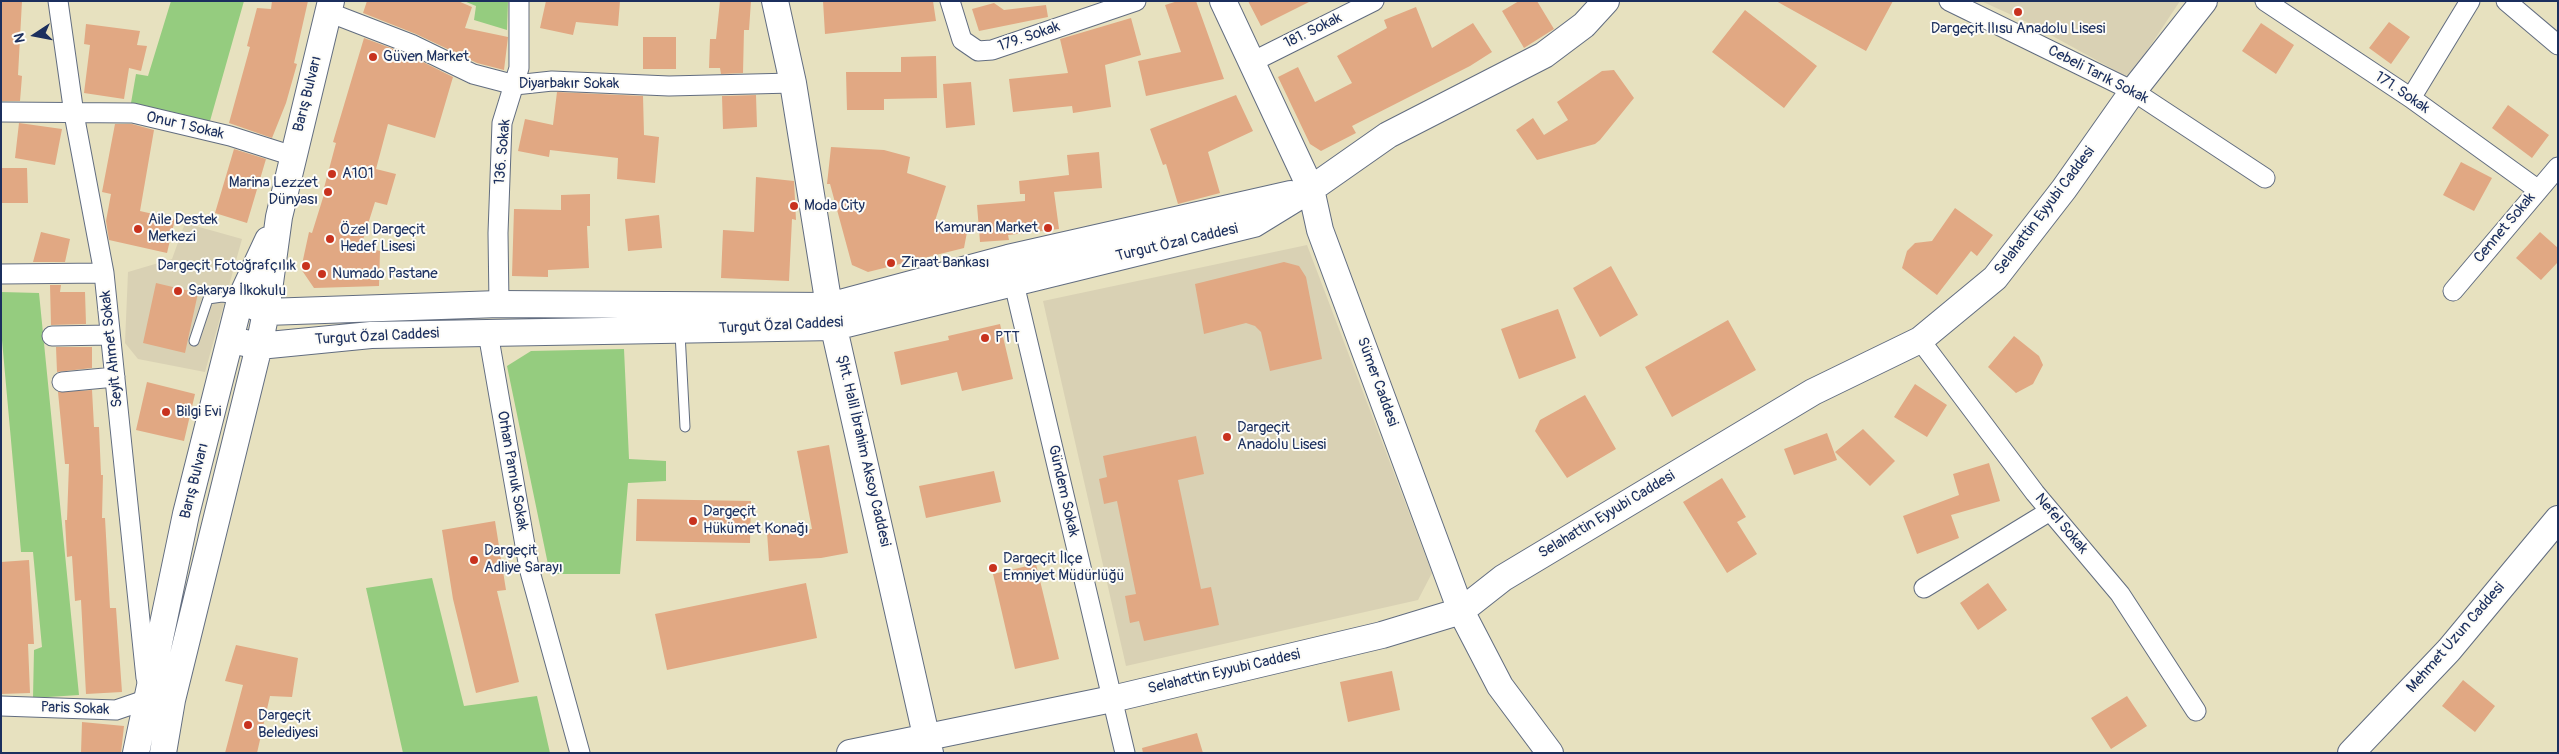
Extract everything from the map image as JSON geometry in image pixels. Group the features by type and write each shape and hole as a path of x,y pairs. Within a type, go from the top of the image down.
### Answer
{"street":[{"name":"Seyit Ahmet Sokak","path":"58,1 74,114 104,273 115,377 160,700"},
{"name":"136. Sokak","path":"499,304 498,233 502,123 519,68 519,1"},
{"name":"Şht. Halil İbrahim Aksoy Caddesi","path":"775,1 793,83 832,317 928,745"},
{"name":"179. Sokak","path":"950,1 962,40 978,51 992,50 1136,1"},
{"name":"Sümer Caddesi","path":"1224,1 1311,189 1320,230 1461,612 1500,686 1550,753"},
{"name":"181. Sokak","path":"1252,62 1374,1"},
{"name":"Turgut Özal Caddesi","path":"231,340 259,346 372,335 488,333 678,318 832,317 1311,189 1388,135 1544,55 1584,25 1606,1"},
{"name":"Cebeli Tarık Sokak","path":"1949,1 2133,90 2265,178"},
{"name":"Selahattin Eyyubi Caddesi","path":"850,753 928,745 1382,635 1461,612 1503,578 1813,392 1920,340 1995,278 2064,189 2133,90 2204,1"},
{"name":"171. Sokak","path":"2265,1 2410,98 2537,189"},
{"path":"2410,98 2470,1"},
{"path":"2506,1 2558,44"},
{"name":"Diyarbakır Sokak","path":"330,7 473,74 515,85 552,81 669,86 793,83"},
{"name":"Barış Bulvarı","path":"136,753 160,700 259,346 266,312 279,216 330,7"},
{"name":"Onur 1 Sokak","path":"1,112 133,114 230,136 293,156"},
{"name":"Cennet Sokak","path":"2454,291 2537,189 2558,167"},
{"name":"Barış Bulvarı","path":"163,753 160,700 186,514 240,300 279,216"},
{"name":"Gündem Sokak","path":"1011,270 1125,753"},
{"path":"1,274 104,273"},
{"name":"Turgut Özal Caddesi","path":"240,300 266,312 499,304 678,318"},
{"name":"Orhan Pamuk Sokak","path":"488,333 530,568 580,753"},
{"path":"52,336 110,335"},
{"name":"Nefel Sokak","path":"1920,340 2050,511 2120,594 2196,711"},
{"path":"62,382 115,377"},
{"path":"1924,588 2050,511"},
{"name":"Mehmet Uzun Caddesi","path":"2351,753 2449,650 2558,519"},
{"name":"Paris Sokak","path":"1,706 116,710 160,700"}],"lane":[{"path":"194,341 208,299 222,297 240,300"},
{"path":"678,318 684,427"}],"shaded area":[{"path":"1981,1 2180,1 2129,78 2027,22"},
{"name":"Sakarya İlkokulu","path":"185,223 242,239 205,372 138,359 125,343 128,272 172,259"},
{"name":"Dargeçit Anadolu Lisesi","path":"1307,245 1432,573 1418,600 1126,666 1043,301"}],"green space":[{"path":"171,1 244,1 210,121 131,103 136,74 148,76"},
{"path":"464,1 508,1 507,30 474,20 476,6"},
{"path":"1,292 39,293 79,695 33,698 34,650 42,647 33,552 21,552 1,329"},
{"path":"624,349 629,459 666,461 666,481 628,483 620,574 550,574 507,366 531,351"},
{"path":"432,578 464,706 537,696 550,753 403,753 366,588"}],"building":[{"path":"1,1 22,1 18,75 22,76 20,101 1,101"},
{"path":"272,1 308,1 294,63 297,64 286,103 272,138 229,123 250,47 247,46 257,8 271,9"},
{"path":"367,1 458,1 472,7 465,28 508,37 504,70 477,63 416,34 363,13"},
{"path":"546,1 620,1 618,26 576,22 573,35 540,28"},
{"path":"720,1 751,1 749,30 744,30 743,73 721,74 720,68 709,68 710,39 716,39"},
{"path":"823,1 933,1 936,21 825,34"},
{"path":"1178,1 1196,1 1224,79 1146,96 1138,61 1181,52 1165,5"},
{"path":"1248,1 1311,1 1261,26"},
{"path":"1519,1 1537,1 1554,29 1524,48 1502,11"},
{"path":"1776,1 1893,1 1866,51"},
{"path":"994,3 1004,10 1046,5 1048,17 979,31 972,9"},
{"path":"1416,7 1432,48 1473,23 1492,52 1470,66 1352,126 1356,133 1321,151 1310,144 1278,77 1298,67 1315,102 1352,83 1337,56 1387,28 1384,20"},
{"path":"1745,10 1817,66 1784,108 1712,52"},
{"path":"1131,18 1141,55 1105,65 1111,107 1073,113 1072,106 1013,112 1009,79 1068,73 1060,39"},
{"path":"2389,22 2410,37 2391,64 2369,48"},
{"path":"2261,23 2294,45 2276,74 2242,51"},
{"path":"86,24 140,31 137,45 147,46 141,71 129,68 124,99 84,93 90,45 84,44"},
{"path":"643,37 676,37 676,69 643,69"},
{"path":"364,38 407,54 453,77 435,138 388,124 376,169 396,174 387,205 375,202 361,246 380,251 379,286 314,288 301,269 309,232 312,233 326,188 324,188 336,143 333,142"},
{"path":"936,56 937,98 884,99 884,110 847,110 846,72 901,72 901,57"},
{"path":"1614,70 1634,98 1600,140 1595,144 1537,160 1516,130 1533,118 1544,135 1568,120 1557,102 1602,71"},
{"path":"971,82 975,125 946,128 943,84"},
{"path":"557,92 643,96 644,135 659,137 655,183 617,179 618,158 550,150 549,157 518,151 525,119 553,125"},
{"path":"756,95 757,127 723,129 722,96"},
{"path":"1236,95 1253,131 1208,152 1220,193 1178,204 1166,164 1163,165 1150,129"},
{"path":"2508,105 2549,135 2532,158 2492,128"},
{"path":"19,123 62,129 55,165 15,158"},
{"path":"115,124 132,124 154,130 140,211 175,219 167,253 109,240 106,221 111,194 102,192"},
{"path":"831,147 884,150 910,157 907,173 946,186 934,224 967,232 964,248 868,272 852,265 830,184 827,184"},
{"path":"234,149 266,159 247,223 215,213"},
{"path":"1099,152 1102,188 1054,192 1059,229 1008,235 1009,240 980,242 977,205 1025,201 1025,194 1020,194 1019,181 1069,175 1067,155"},
{"path":"2461,162 2492,178 2474,211 2443,195"},
{"path":"1,168 27,168 28,203 1,203"},
{"path":"756,177 794,181 796,220 792,219 789,281 721,278 723,230 754,232"},
{"path":"590,194 590,226 587,226 589,268 548,270 548,277 512,276 514,209 561,210 561,195"},
{"path":"1955,208 1993,235 1977,256 1971,251 1937,295 1902,268 1907,251 1915,243 1932,241"},
{"path":"659,215 662,248 628,251 625,219"},
{"path":"41,232 70,239 65,262 33,262"},
{"path":"2540,232 2558,248 2558,262 2541,280 2516,258"},
{"path":"1284,262 1299,266 1306,277 1322,359 1270,371 1261,332 1255,326 1246,323 1204,334 1195,284"},
{"path":"1611,266 1638,315 1600,337 1573,288"},
{"path":"156,283 198,293 185,353 143,343"},
{"path":"50,285 61,285 60,292 85,292 86,324 51,325"},
{"path":"1558,309 1576,358 1519,379 1501,329"},
{"path":"1728,320 1756,370 1672,417 1645,367"},
{"path":"1000,324 1013,379 962,391 957,372 901,385 894,352 949,340 948,336"},
{"path":"2014,336 2039,356 2043,365 2033,384 2016,393 1988,367"},
{"path":"56,347 92,347 92,368 57,372"},
{"name":"Bilgi Evi","path":"147,382 195,394 184,441 136,430"},
{"path":"1915,384 1947,405 1927,437 1894,417"},
{"path":"92,390 94,427 99,427 101,475 103,475 102,518 105,518 110,608 116,608 122,692 86,694 81,600 75,601 72,556 67,557 65,520 67,520 69,464 65,464 58,392"},
{"path":"1585,395 1616,449 1567,478 1535,431 1540,420"},
{"path":"1863,429 1895,461 1870,486 1835,452"},
{"path":"1827,433 1837,460 1794,475 1784,449"},
{"path":"1196,436 1204,474 1178,480 1201,589 1211,587 1219,625 1144,641 1139,621 1130,623 1125,596 1136,594 1117,501 1104,504 1099,479 1107,477 1103,456"},
{"path":"829,445 848,553 821,558 769,561 767,532 812,529 797,451"},
{"path":"1989,463 2000,501 1951,515 1959,538 1917,554 1903,516 1959,495 1953,474"},
{"path":"994,471 1001,502 926,518 919,486"},
{"path":"1722,478 1746,517 1737,522 1757,554 1727,573 1683,502"},
{"name":"Dargeçit Hükümet Konağı","path":"637,499 751,501 750,543 636,541"},
{"path":"495,521 506,590 497,591 519,682 476,693 453,599 442,530"},
{"path":"29,560 34,644 28,644 30,693 1,694 1,562"},
{"path":"1036,564 1059,659 1015,669 993,574"},
{"path":"806,583 817,638 667,670 655,614"},
{"path":"1988,583 2007,610 1978,630 1960,603"},
{"name":"Dargeçit Belediyesi","path":"236,645 298,658 292,697 270,696 257,753 225,753 243,685 225,681"},
{"path":"1392,671 1400,710 1348,722 1340,682"},
{"path":"2463,680 2495,706 2475,732 2442,706"},
{"path":"2127,696 2147,726 2111,749 2091,718"},
{"path":"82,722 124,726 121,753 81,753"},
{"path":"1197,733 1203,753 1143,753 1142,748"}],"place":[{"name":"Dargeçit Ilısu Anadolu Lisesi","path":"2018,12"},
{"name":"Güven Market","path":"373,57"},
{"name":"A101","path":"332,174"},
{"name":"Marina Lezzet Dünyası","path":"328,192"},
{"name":"Moda City","path":"794,206"},
{"name":"Kamuran Market","path":"1048,228"},
{"name":"Aile Destek Merkezi","path":"138,229"},
{"name":"Özel Dargeçit Hedef Lisesi","path":"330,239"},
{"name":"Ziraat Bankası","path":"891,263"},
{"name":"Dargeçit Fotoğrafçılık","path":"306,266"},
{"name":"Numado Pastane","path":"322,274"},
{"name":"Sakarya İlkokulu","path":"178,291"},
{"name":"PTT","path":"985,338"},
{"name":"Bilgi Evi","path":"166,412"},
{"name":"Dargeçit Anadolu Lisesi","path":"1227,437"},
{"name":"Dargeçit Hükümet Konağı","path":"693,521"},
{"name":"Dargeçit Adliye Sarayı","path":"474,560"},
{"name":"Dargeçit İlçe Emniyet Müdürlüğü","path":"993,568"},
{"name":"Dargeçit Belediyesi","path":"248,725"}]}
